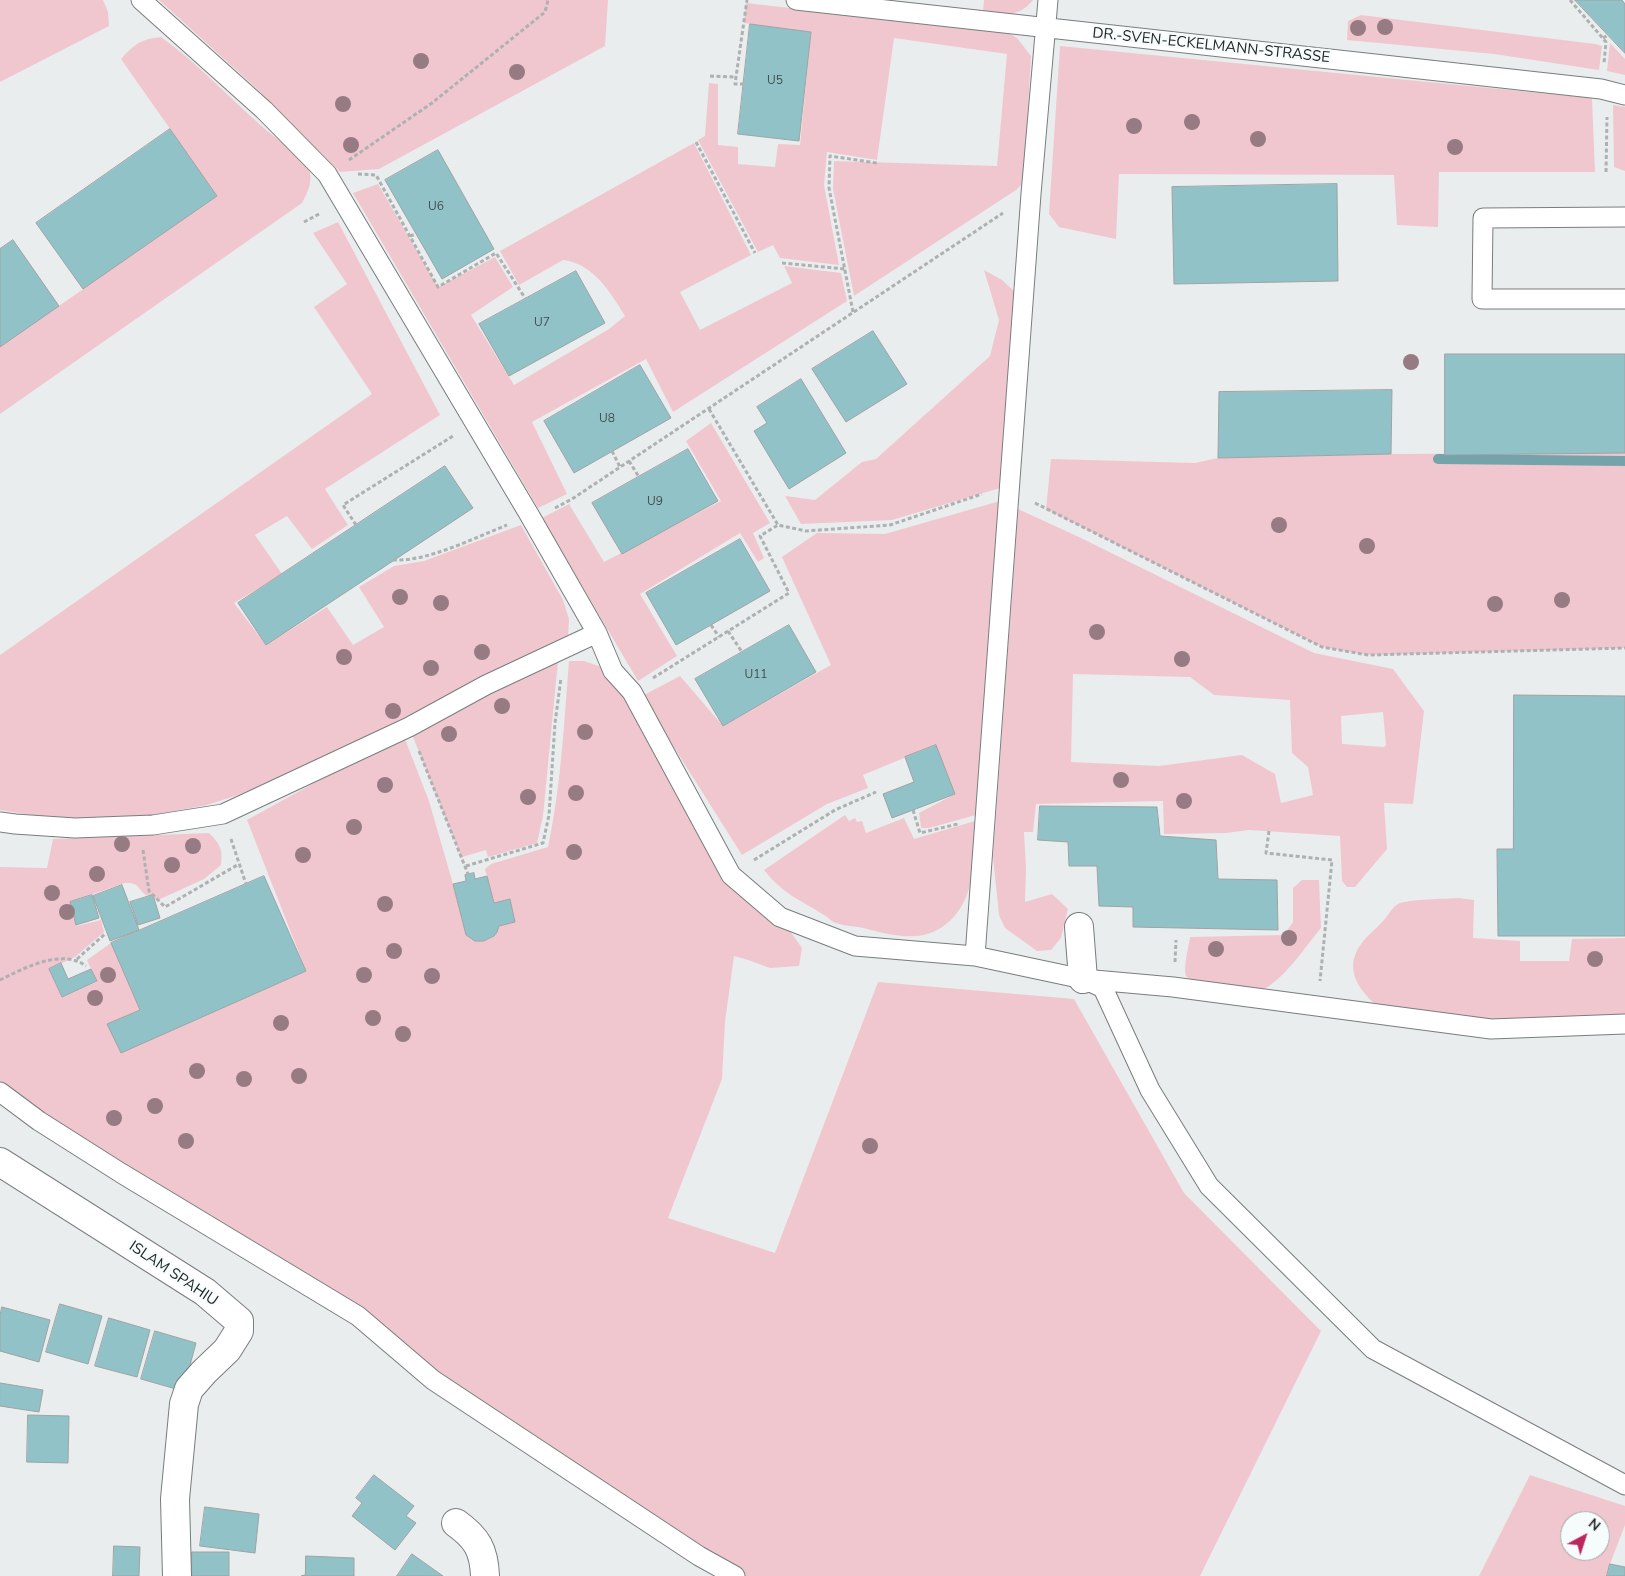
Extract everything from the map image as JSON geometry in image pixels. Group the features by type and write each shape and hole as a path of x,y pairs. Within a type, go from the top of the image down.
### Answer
{"street":[{"path":"1079,927 1083,979"},
{"name":"ISLAM SPAHIU","path":"0,1162 205,1292 239,1321 239,1331 228,1350 204,1372 190,1389 184,1404 175,1499 177,1576"},
{"path":"456,1523 468,1532 478,1544 484,1559 485,1576"}],"lane":[{"path":"141,0 264,110 327,174 530,516 597,633 613,671 632,692 731,875 780,917 855,946 975,956 1083,979 1173,987 1490,1029 1625,1024"},
{"name":"DR.-SVEN-ECKELMANN-STRASSE","path":"796,0 1611,92"},
{"path":"975,956 1031,194 1048,0"},
{"path":"1625,217 1483,218 1482,299 1625,299"},
{"path":"0,822 75,828 140,826 223,814 409,727 486,685 597,633"},
{"path":"1083,979 1103,988 1150,1090 1209,1186 1373,1349 1625,1485"},
{"path":"0,1092 39,1121 121,1173 358,1316 433,1380 698,1556 735,1576"}],"path":[{"path":"327,174 432,103 545,12 548,0"},
{"path":"744,84 735,84 747,0"},
{"path":"1570,0 1606,42 1611,92 1606,172"},
{"path":"1603,38 1608,35"},
{"path":"710,76 736,77"},
{"path":"696,142 755,253"},
{"path":"853,312 829,188 830,156 877,164"},
{"path":"376,175 438,287 496,253 525,298"},
{"path":"572,498 1031,194"},
{"path":"410,236 416,234"},
{"path":"782,263 845,269"},
{"path":"709,409 778,525"},
{"path":"356,524 343,505 455,435"},
{"path":"612,451 620,467"},
{"path":"629,461 639,477"},
{"path":"632,692 789,593 760,536 778,525 806,531 890,525 988,492 1010,491 1322,647 1368,655 1625,648"},
{"path":"393,560 408,561 434,553 530,516"},
{"path":"711,625 719,637"},
{"path":"728,631 742,652"},
{"path":"466,866 543,843 549,815 555,724 565,648"},
{"path":"409,727 468,874"},
{"path":"731,875 835,810 876,792"},
{"path":"913,810 920,833 985,818"},
{"path":"223,814 246,884"},
{"path":"140,826 149,891 165,907 239,864"},
{"path":"1269,831 1266,853 1332,860 1318,1006"},
{"path":"77,959 106,933"},
{"path":"0,980 52,959 77,959 86,966"}],"shaded area":[{"path":"0,0 103,0 108,12 109,26 0,82"},
{"path":"159,0 608,0 605,46 379,169 340,172 255,87"},
{"path":"984,0 1033,0 1022,10 1010,14 997,14 983,12"},
{"path":"746,3 1009,33 1017,38 1031,56 1024,177 1022,184 1016,190 854,296 833,189 834,161 997,166 1007,54 894,38 877,160 827,152 824,185 839,265 780,258 773,245 758,252 698,140 705,136 709,83 718,84 718,145 738,147 738,164 775,167 778,144 800,145 811,32 744,23"},
{"path":"1361,15 1595,44 1602,46 1599,70 1494,54 1347,40 1348,21"},
{"path":"161,37 175,47 252,118 305,163 310,172 306,194 302,203 0,414 0,347 217,196 121,59 138,44 148,39"},
{"path":"1610,43 1625,59 1625,75 1607,71"},
{"path":"1060,46 1592,98 1595,172 1439,172 1438,227 1397,225 1394,175 1119,174 1116,239 1059,227 1049,214"},
{"path":"1613,105 1625,107 1625,171 1614,167"},
{"path":"694,143 751,255 680,292 700,330 792,283 784,266 841,273 847,301 673,412 646,359 532,422 567,494 538,508 353,193 378,184 438,287 495,257 513,287 471,315 514,385 609,329 625,316 600,280 584,267 563,260 519,285 500,251"},
{"path":"338,222 440,415 325,489 348,525 312,549 287,516 255,535 282,574 234,603 266,645 327,607 353,645 384,627 359,587 394,566 424,561 521,525 563,600 569,619 568,637 497,669 331,756 238,795 207,805 131,819 75,822 0,810 0,655 372,394 314,307 347,284 313,233"},
{"path":"984,270 1002,280 1014,291 1000,488 892,520 801,524 785,496 815,500 862,462 876,459 990,356 999,320"},
{"path":"711,423 770,523 753,533 764,558 758,562 740,533 640,594 677,656 638,681 542,518 569,504 604,562 721,501 686,441"},
{"path":"1625,453 1625,648 1368,655 1322,647 1046,509 1051,459 1195,463 1218,458 1391,454"},
{"path":"1000,501 976,815 929,828 921,827 919,813 955,794 935,745 863,775 868,788 827,804 742,855 670,741 644,695 680,676 723,726 831,665 782,557 817,533 885,534"},
{"path":"1018,509 1314,653 1393,669 1424,711 1413,804 1384,803 1387,849 1355,887 1347,887 1342,881 1340,836 1249,830 1226,833 1164,834 1163,801 1036,804 1033,832 1024,832 1025,902 1052,894 1068,909 1061,938 1051,950 1037,951 1005,928 999,915 993,857","holes":["1073,674 1190,677 1214,695 1290,700 1292,753 1308,767 1313,795 1281,803 1275,774 1242,755 1159,766 1071,762","1383,712 1386,745 1384,747 1342,744 1341,716"]},
{"path":"558,661 543,816 537,843 488,857 486,850 462,857 468,874 409,727"},
{"path":"569,661 584,661 613,671 731,875 780,917 802,948 799,966 770,968 734,956 725,1022 722,1079 668,1218 775,1253 878,982 1074,999 1184,1193 1321,1331 1200,1576 735,1576 699,1556 358,1316 0,1089 0,867 47,868 53,839 209,833 216,840 222,855 221,865 204,879 158,900 143,893 136,885 125,883 70,902 77,926 101,920 104,932 75,957 49,969 62,997 97,982 87,960 111,943 140,1010 108,1024 121,1053 306,971 247,820 403,734 429,801 466,935 481,941 490,939 494,936 499,926 515,921 510,899 494,903 485,869 491,864 548,847 559,778"},
{"path":"845,815 849,821 855,818 857,822 862,821 866,833 904,818 914,839 975,821 971,881 968,892 957,913 936,931 925,935 901,936 844,925 833,922 785,891 764,870"},
{"path":"1302,880 1319,880 1321,928 1287,971 1279,978 1262,990 1198,982 1186,976 1190,937 1284,935 1293,922 1293,888"},
{"path":"1459,898 1474,900 1473,938 1520,941 1520,961 1569,961 1572,939 1625,938 1625,1015 1489,1019 1375,1004 1363,992 1353,971 1355,955 1361,943 1398,904 1418,900"},
{"path":"1530,1475 1625,1506 1625,1525 1607,1576 1479,1576"}],"building":[{"path":"1575,0 1622,0 1625,4 1625,53"},
{"name":"U5","path":"750,24 811,32 799,141 738,134"},
{"path":"170,129 217,196 83,289 36,223"},
{"name":"U6","path":"438,150 494,249 442,279 385,180"},
{"path":"1337,184 1338,281 1174,284 1172,187"},
{"path":"13,240 59,306 0,347 0,249"},
{"name":"U7","path":"576,271 605,323 509,376 479,324"},
{"path":"873,331 907,384 846,422 812,369"},
{"path":"1445,354 1625,354 1625,453 1445,455"},
{"name":"U8","path":"640,365 671,418 574,473 544,421"},
{"path":"801,379 846,453 789,489 754,431 767,423 757,407"},
{"path":"1392,390 1391,454 1218,458 1219,392"},
{"name":"U9","path":"688,449 718,501 622,554 592,503"},
{"path":"445,466 473,508 266,645 238,603"},
{"path":"740,539 770,591 676,645 646,593"},
{"name":"U11","path":"789,625 816,672 723,726 695,679"},
{"path":"1514,695 1625,696 1625,936 1498,936 1497,849 1513,849"},
{"path":"936,745 955,794 892,818 883,794 914,782 905,757"},
{"path":"1040,806 1157,807 1160,836 1216,840 1218,879 1277,880 1278,930 1133,927 1133,907 1099,906 1097,866 1069,866 1068,842 1038,840"},
{"path":"474,873 475,879 487,876 494,903 510,899 515,922 499,926 494,936 484,941 475,941 466,935 453,884 466,881 465,875"},
{"path":"264,876 306,971 121,1053 107,1024 140,1010 111,943"},
{"path":"122,885 139,930 110,941 93,896"},
{"path":"92,895 99,918 76,925 70,902"},
{"path":"153,895 160,918 138,925 130,902"},
{"path":"61,963 68,979 91,969 97,981 62,997 49,969"},
{"path":"60,1304 102,1316 88,1364 46,1352"},
{"path":"2,1307 50,1320 39,1362 0,1351 0,1316"},
{"path":"109,1318 150,1330 137,1377 95,1366"},
{"path":"155,1331 196,1343 183,1391 141,1379"},
{"path":"0,1383 43,1390 39,1412 0,1406"},
{"path":"28,1415 69,1416 68,1463 27,1462"},
{"path":"374,1475 414,1506 406,1516 416,1523 395,1550 352,1516 362,1503 356,1498"},
{"path":"205,1507 259,1514 255,1553 200,1546"},
{"path":"114,1546 140,1547 139,1576 113,1576"},
{"path":"192,1552 229,1552 229,1576 192,1576"},
{"path":"412,1554 443,1576 397,1576"},
{"path":"306,1556 354,1558 354,1576 301,1576 305,1575"},
{"path":"1610,1564 1625,1567 1625,1576 1607,1576"}],"waterway":[{"path":"1438,459 1625,461"}]}
